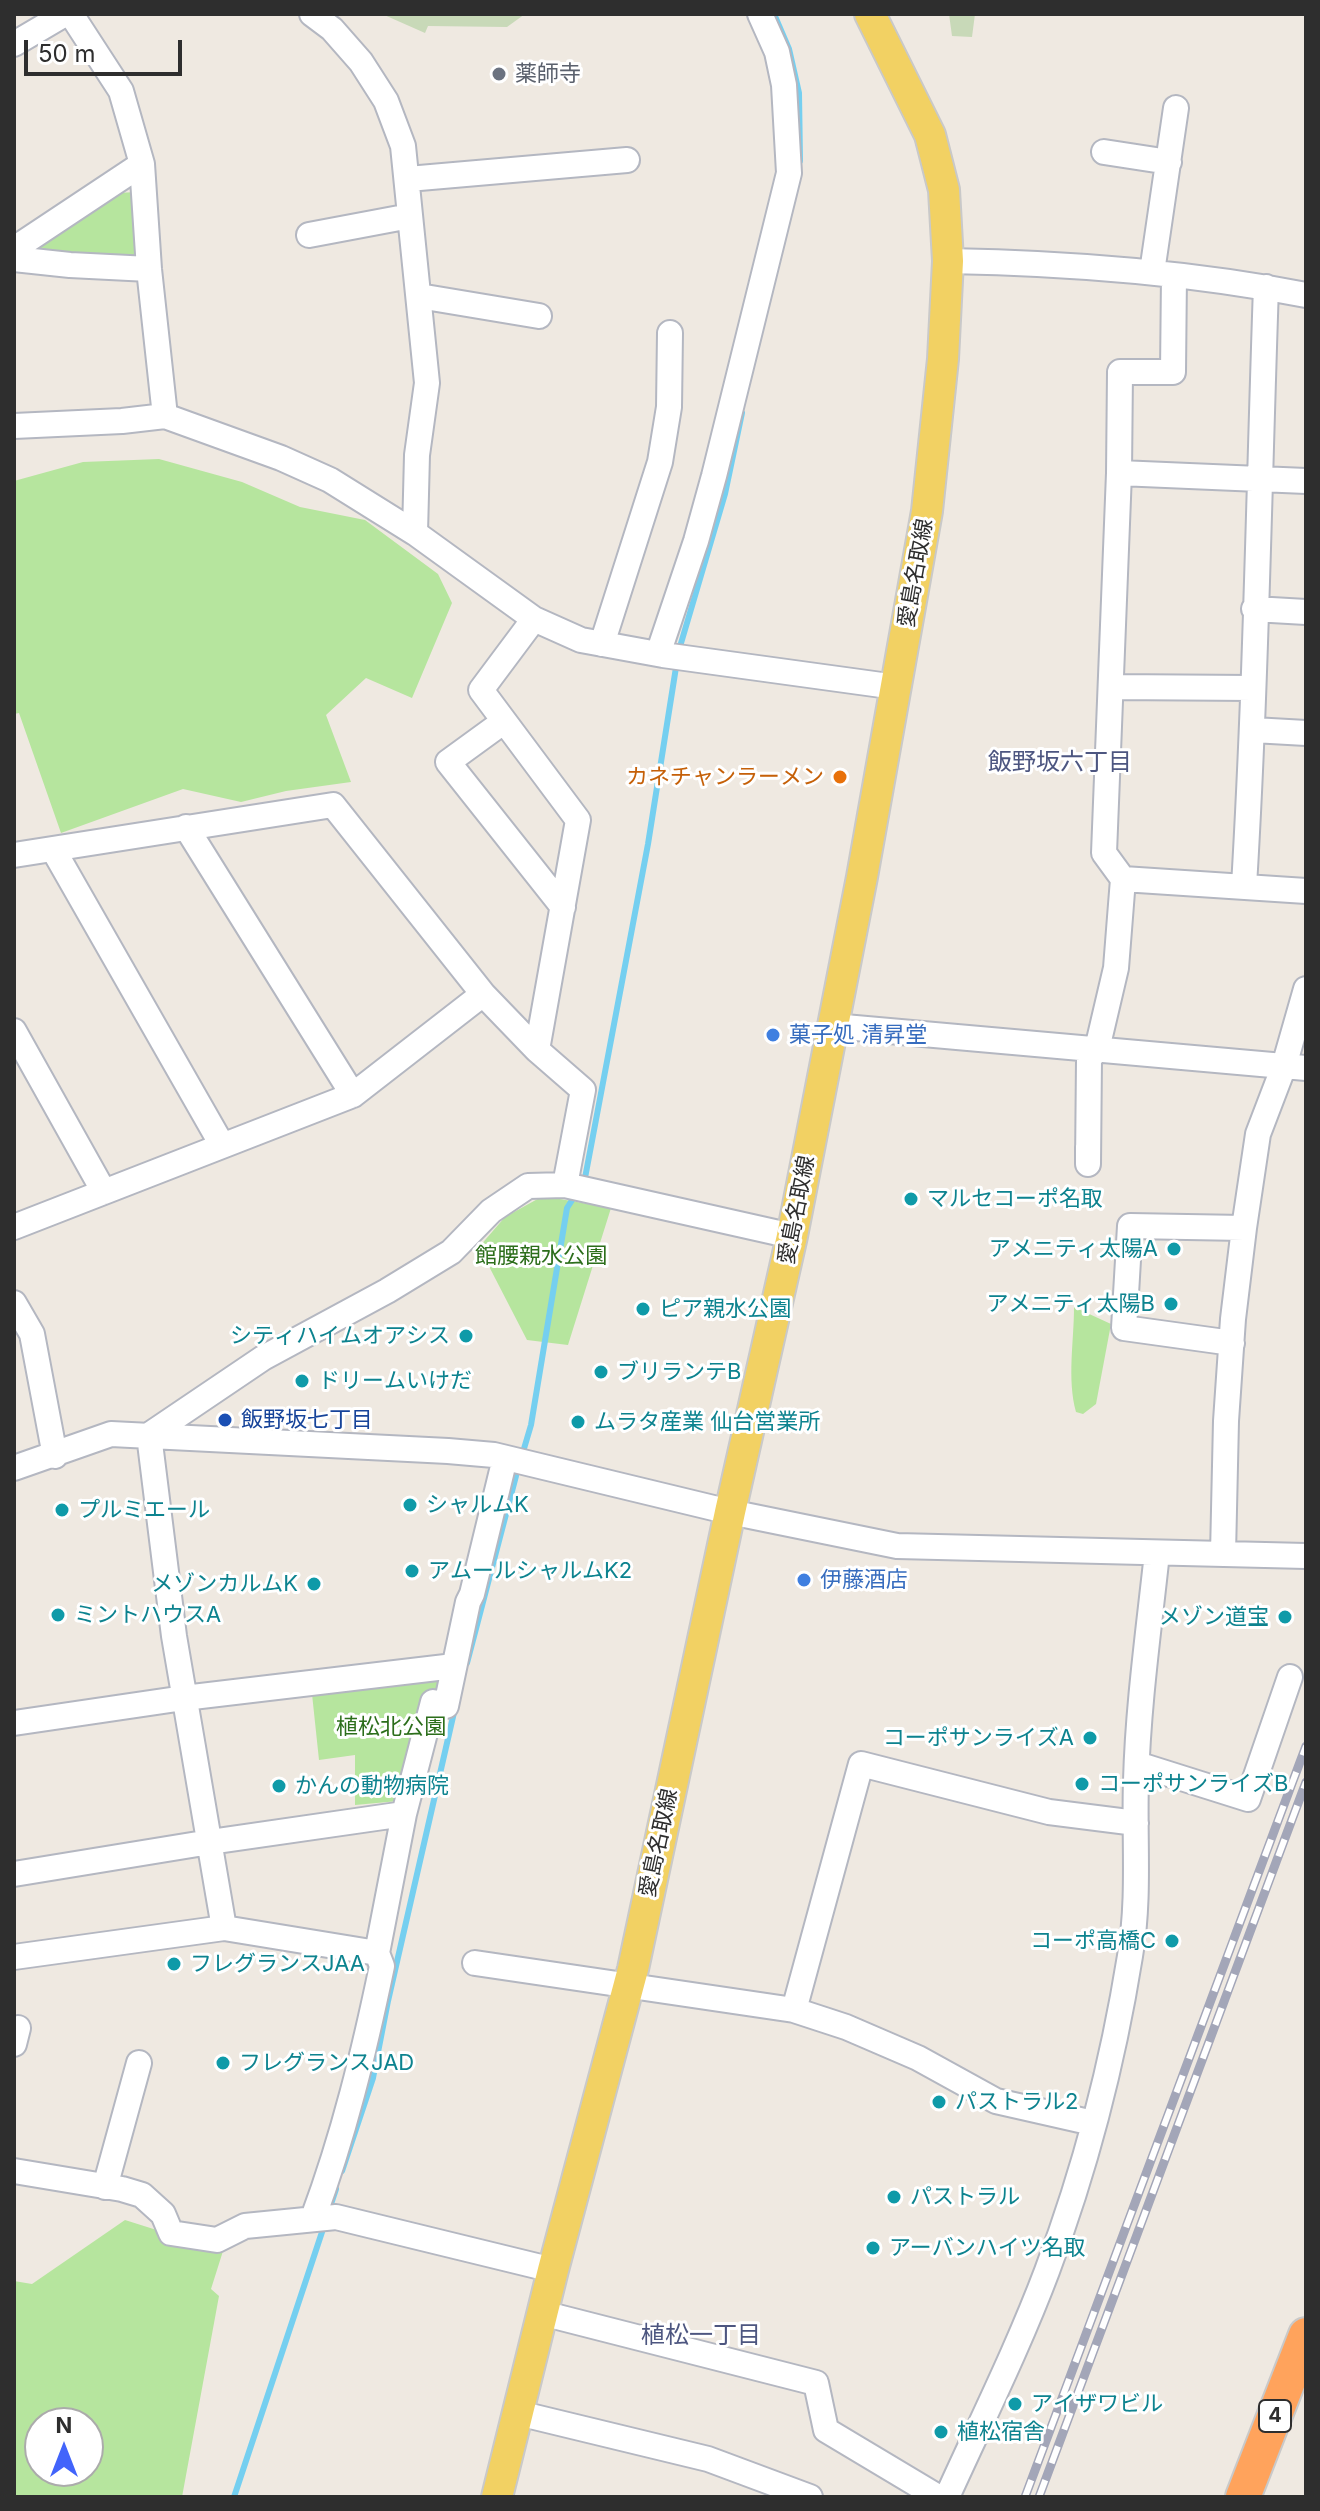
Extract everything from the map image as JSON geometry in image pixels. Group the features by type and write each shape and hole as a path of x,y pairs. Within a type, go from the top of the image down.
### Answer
{"highway":[{"name":"4","path":"1243,2497 1306,2335"},
{"name":"4","path":"1266,2497 1306,2392"}],"main road":[{"name":"愛島名取線","path":"497,2497 627,1987 792,1236 927,511 943,359 948,261 944,190 930,135 870,14"}],"street":[{"path":"16,41 68,14 121,91 142,164 149,269 165,416"},
{"path":"312,14 332,29 361,62 386,101 403,146 427,383 417,455 415,533"},
{"path":"660,655 714,476 789,173 784,85 777,52 760,14"},
{"path":"1088,1147 1088,1164 1089,1059 1097,1049 1116,968 1123,879 1104,853 1120,372 1173,372 1163,274 1169,162 1176,108"},
{"path":"1104,152 1169,162"},
{"path":"408,179 627,160"},
{"path":"14,249 142,164"},
{"path":"309,235 410,216"},
{"path":"14,259 149,269"},
{"path":"948,261 1081,264 1266,287 1306,295"},
{"path":"1244,886 1253,730 1254,609 1266,287"},
{"path":"419,296 539,316"},
{"path":"602,644 660,462 669,407 670,333"},
{"path":"14,426 165,416 281,458 330,480 415,533 534,619 581,640 660,655 896,687"},
{"path":"1119,473 1306,481"},
{"path":"1254,609 1306,612"},
{"path":"534,619 481,690 578,820 537,1050"},
{"path":"1111,687 1253,688"},
{"path":"503,722 448,762 563,907"},
{"path":"1253,730 1306,733"},
{"path":"14,855 333,805 483,994 537,1050 583,1090 565,1185"},
{"path":"186,827 353,1095"},
{"path":"53,849 222,1145"},
{"path":"1123,879 1306,891"},
{"path":"1223,1554 1226,1421 1244,1228 1258,1134 1295,1067 1306,989"},
{"path":"14,1227 353,1095 483,994"},
{"path":"833,1026 1295,1067"},
{"path":"14,1031 104,1192"},
{"path":"149,1435 263,1358 387,1291 451,1252 491,1211 528,1186 565,1185 792,1236"},
{"path":"1232,1343 1124,1328 1130,1226 1244,1228"},
{"path":"14,1303 32,1334 55,1456"},
{"path":"14,1468 111,1434 448,1451 505,1458 730,1512 897,1546 1306,1556"},
{"path":"149,1435 184,1698 224,1928"},
{"path":"323,2217 331,2170 359,2073 382,1966 377,1953 404,1814 433,1702 446,1706 505,1458"},
{"path":"947,2497 1007,2367 1046,2272 1079,2178 1131,1954 1136,1892 1137,1764 1157,1553"},
{"path":"14,1723 184,1698 454,1666"},
{"path":"1137,1764 1248,1799 1290,1677"},
{"path":"794,2010 861,1764 1049,1812 1136,1823"},
{"path":"14,1874 404,1814"},
{"path":"14,1957 224,1928 377,1953"},
{"path":"475,1963 794,2010 846,2027 918,2058 996,2101 1093,2123"},
{"path":"105,2187 139,2063"},
{"path":"14,2171 142,2195 163,2214 171,2233 217,2240 245,2226 323,2217 553,2270"},
{"path":"542,2313 816,2383 826,2430 938,2497"},
{"path":"518,2413 708,2459 810,2497"}],"green space":[{"path":"382,14 525,14 507,27 428,26 425,33"},
{"path":"949,14 975,14 972,37 952,36"},
{"path":"138,192 141,258 40,257 37,246 115,193"},
{"path":"159,459 242,482 300,507 365,520 438,574 452,603 412,698 366,678 326,715 351,782 286,791 241,802 183,789 61,833 19,713 14,714 14,481 83,462"},
{"name":"館腰親水公園","path":"543,1196 611,1208 568,1345 527,1340 479,1247 505,1217"},
{"path":"1074,1307 1111,1324 1096,1404 1083,1414 1076,1412 1073,1399"},
{"name":"植松北公園","path":"447,1677 420,1799 355,1805 355,1755 319,1760 312,1694"},
{"path":"125,2220 223,2251 211,2289 219,2296 182,2497 14,2497 14,2281 32,2284"}],"waterway":[{"path":"774,14 789,49 799,93 800,161"},
{"path":"679,650 725,494 742,413"},
{"path":"582,1184 648,844 677,661"},
{"path":"523,1452 531,1425 567,1208 576,1194"},
{"path":"467,1663 516,1476"},
{"path":"342,2171 373,2078 455,1708"},
{"path":"328,2213 336,2189"},
{"path":"234,2497 325,2223"}],"railway":[{"path":"1025,2497 1306,1746"},
{"path":"1039,2497 1306,1782"}],"place":[{"name":"薬師寺","path":"499,74"},
{"name":"カネチャンラーメン","path":"840,777"},
{"name":"菓子処 清昇堂","path":"773,1035"},
{"name":"マルセコーポ名取","path":"911,1199"},
{"name":"アメニティ太陽A","path":"1174,1249"},
{"name":"アメニティ太陽B","path":"1171,1304"},
{"name":"ピア親水公園","path":"643,1309"},
{"name":"シティハイムオアシス","path":"466,1336"},
{"name":"ブリランテB","path":"601,1372"},
{"name":"ドリームいけだ","path":"302,1381"},
{"name":"飯野坂七丁目","path":"225,1420"},
{"name":"ムラタ産業 仙台営業所","path":"578,1422"},
{"name":"シャルムK","path":"410,1505"},
{"name":"プルミエール","path":"62,1510"},
{"name":"アムールシャルムK2","path":"412,1571"},
{"name":"伊藤酒店","path":"804,1580"},
{"name":"メゾンカルムK","path":"314,1584"},
{"name":"ミントハウスA","path":"58,1615"},
{"name":"メゾン道宝","path":"1285,1617"},
{"name":"コーポサンライズA","path":"1090,1738"},
{"name":"コーポサンライズB","path":"1082,1784"},
{"name":"かんの動物病院","path":"279,1786"},
{"name":"コーポ高橋C","path":"1172,1941"},
{"name":"フレグランスJAA","path":"174,1964"},
{"name":"フレグランスJAD","path":"223,2063"},
{"name":"パストラル2","path":"939,2102"},
{"name":"パストラル","path":"894,2197"},
{"name":"アーバンハイツ名取","path":"873,2248"},
{"name":"アイザワビル","path":"1015,2404"},
{"name":"植松宿舎","path":"941,2432"}],"district":[{"name":"飯野坂六丁目","path":"1060,763"},
{"name":"植松一丁目","path":"701,2336"}]}
